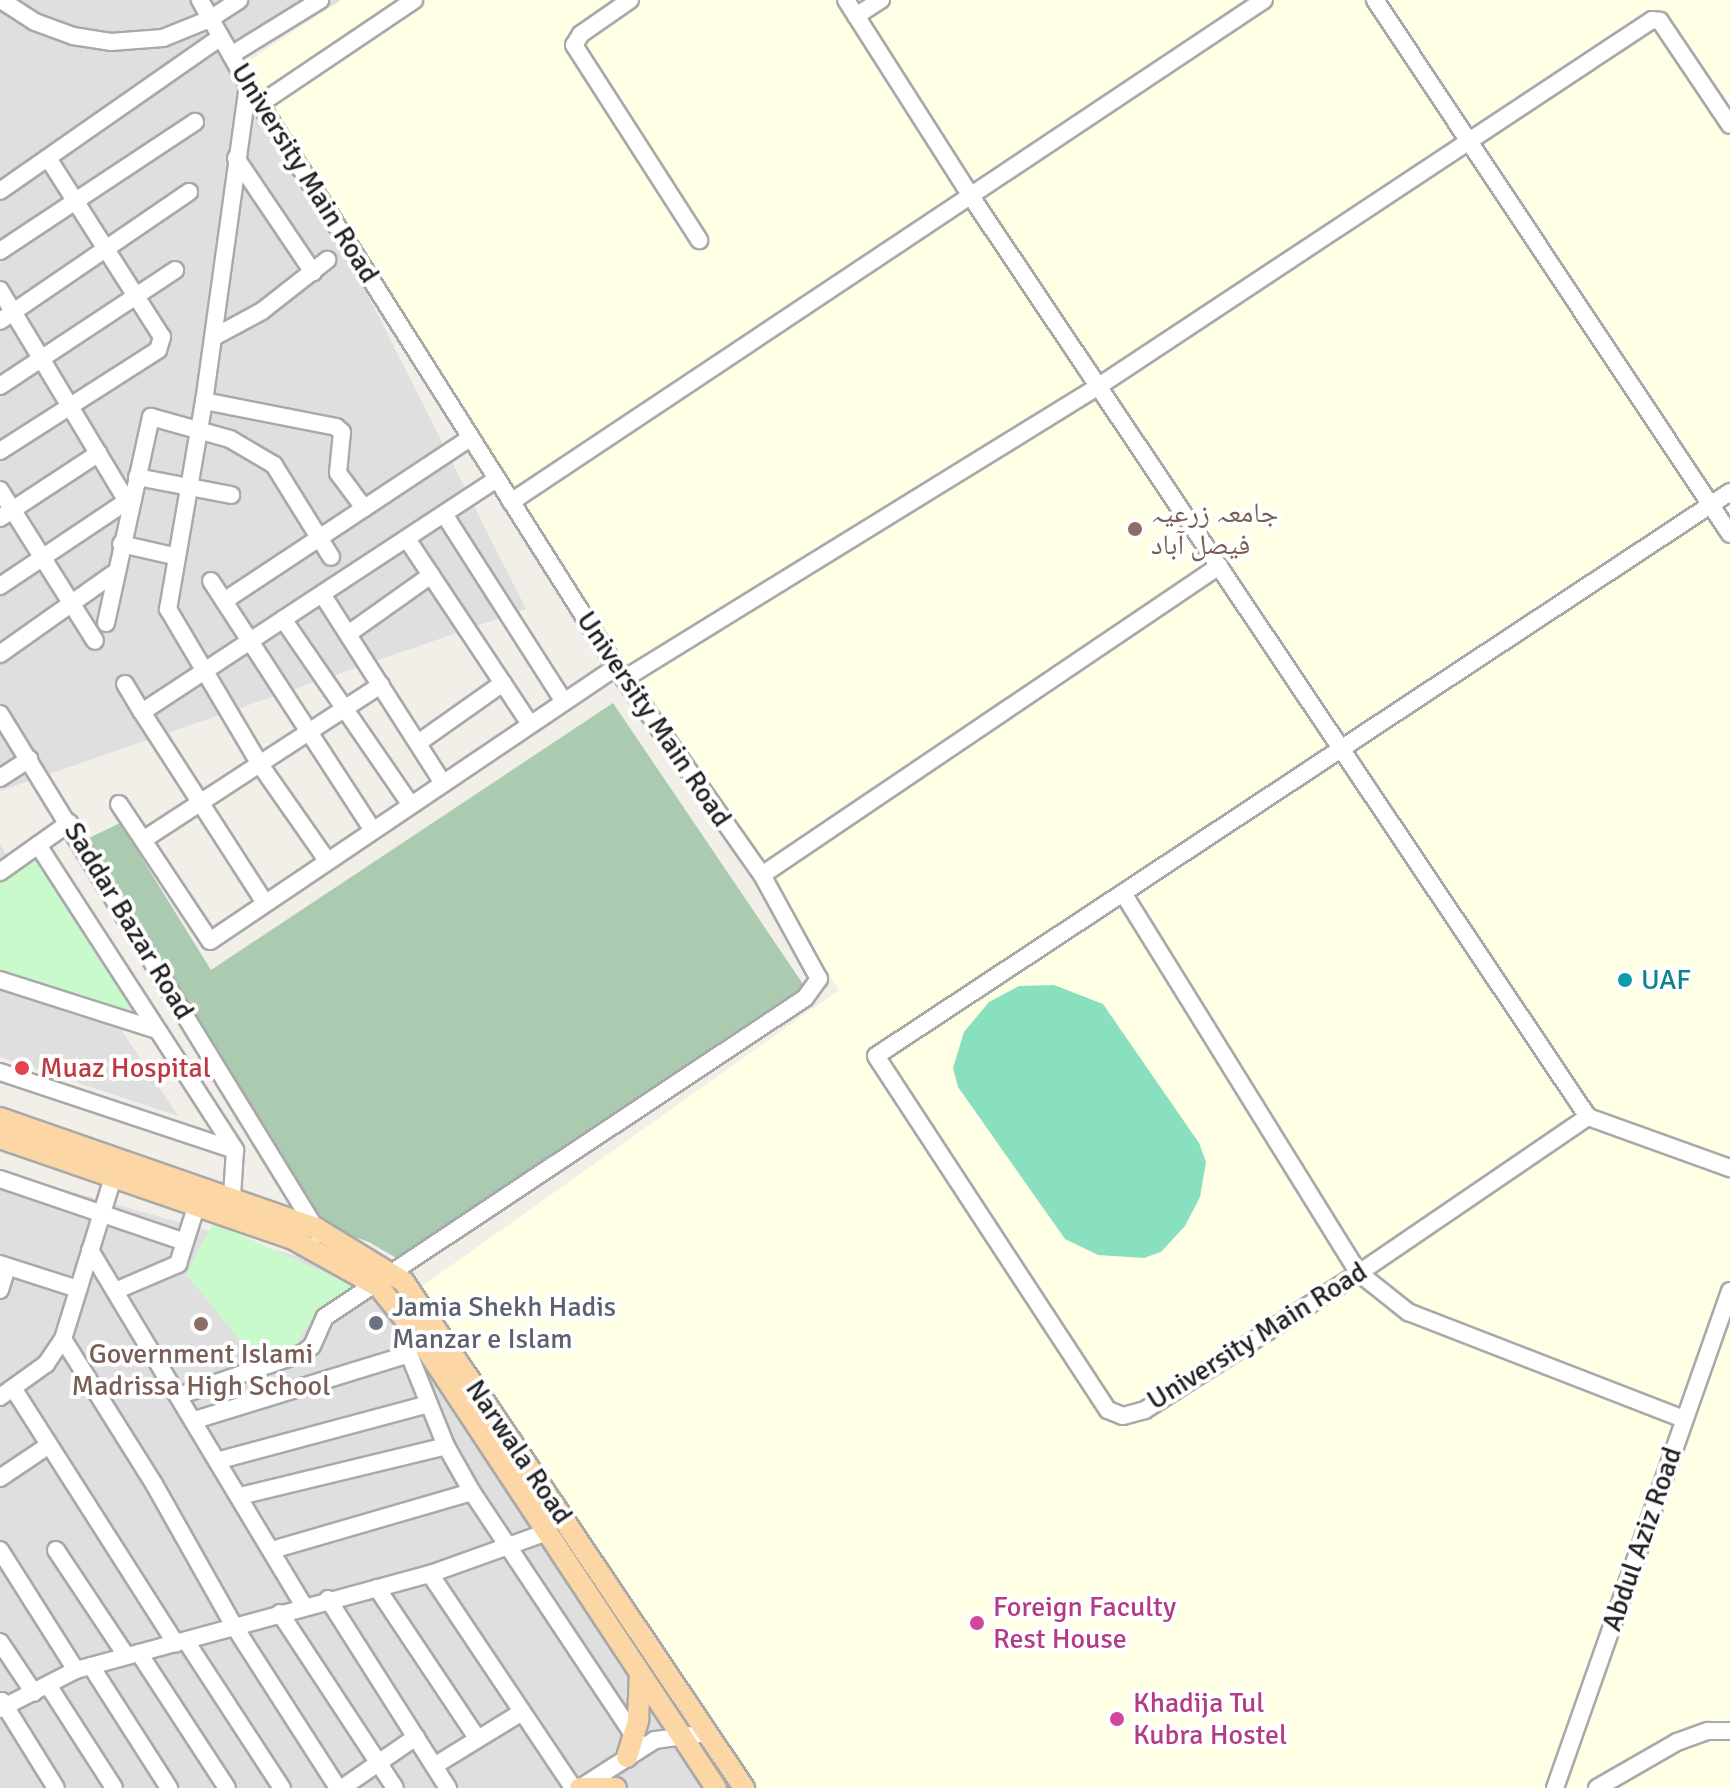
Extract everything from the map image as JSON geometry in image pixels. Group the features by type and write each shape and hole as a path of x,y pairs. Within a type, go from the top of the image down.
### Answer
{"main road":[{"name":"Narwala Road","path":"0,1118 232,1196 316,1228 383,1279 716,1788"},
{"name":"Narwala Road","path":"0,1138 114,1174 327,1254 383,1279 404,1282 744,1788"},
{"path":"634,1748 640,1673"},
{"path":"580,1788 616,1788"}],"street":[{"name":"University Main Road","path":"200,0 248,85 470,438 620,673 762,875 817,970 818,987 383,1279"},
{"path":"3,6 73,36 111,42 163,38 210,19 239,0"},
{"path":"231,55 320,0"},
{"path":"260,104 414,0"},
{"path":"630,0 581,34 574,45 699,240"},
{"path":"846,0 970,195 1588,1117 1730,1168"},
{"path":"856,16 881,0"},
{"path":"511,502 1264,0"},
{"path":"1375,0 1730,534"},
{"path":"119,804 210,941 326,859 564,702 620,673 1099,386 1657,20 1730,125"},
{"path":"0,191 221,37"},
{"path":"248,85 214,337 174,556 168,609 261,766 326,859"},
{"path":"0,251 195,122"},
{"path":"0,451 158,350 162,337 104,252 48,158"},
{"path":"236,158 313,272"},
{"path":"7,316 189,192"},
{"path":"214,337 262,311 327,260"},
{"path":"0,386 175,270"},
{"path":"0,290 7,316 42,359 127,501 41,555 0,586"},
{"path":"204,401 336,427 342,432 338,473 364,508"},
{"path":"106,623 113,574 151,417 230,439 274,465 331,557"},
{"path":"224,601 470,438"},
{"path":"6,514 99,453"},
{"path":"137,477 231,495"},
{"path":"142,712 497,479"},
{"path":"0,490 6,514 41,555 95,641"},
{"path":"1684,1419 1408,1312 1359,1273 1123,893 1730,492"},
{"path":"444,514 564,702"},
{"path":"407,539 530,724"},
{"path":"121,544 174,556"},
{"path":"762,875 1219,566"},
{"path":"0,654 113,574"},
{"path":"348,634 431,575"},
{"path":"211,581 307,734 373,830"},
{"path":"322,594 443,783"},
{"path":"283,619 411,805"},
{"path":"418,743 503,683"},
{"path":"125,684 265,903"},
{"path":"143,840 381,685"},
{"name":"Saddar Bazar Road","path":"0,714 316,1228 327,1254"},
{"path":"0,778 29,759"},
{"path":"0,872 69,823"},
{"path":"38,845 235,1150 232,1196"},
{"name":"University Main Road","path":"1123,893 876,1056 1108,1410 1123,1416 1145,1410 1359,1273 1588,1117"},
{"path":"0,980 157,1030"},
{"path":"0,1072 235,1150"},
{"path":"114,1174 63,1339 46,1364 7,1392 49,1445 282,1788"},
{"path":"0,1179 185,1242"},
{"path":"115,1291 178,1264 197,1204"},
{"path":"90,1250 181,1395 304,1606"},
{"path":"0,1290 4,1265 78,1289"},
{"path":"181,1395 303,1353 312,1346 325,1317 383,1279"},
{"name":"Abdul Aziz Road","path":"1555,1788 1730,1291"},
{"path":"63,1339 154,1484 234,1626 340,1788 416,1737"},
{"path":"195,1420 409,1354 446,1446 472,1492 511,1549 634,1748"},
{"path":"220,1460 429,1404"},
{"path":"0,1478 49,1445"},
{"path":"240,1496 446,1446"},
{"path":"272,1550 472,1492"},
{"path":"56,1788 2,1705 84,1668 328,1599 430,1574 511,1549 547,1532"},
{"path":"0,1550 169,1788"},
{"path":"56,1550 227,1788"},
{"path":"430,1574 573,1788"},
{"path":"377,1588 477,1738"},
{"path":"328,1599 448,1788"},
{"path":"280,1613 395,1788"},
{"path":"0,1642 41,1689 114,1788"},
{"path":"434,1766 522,1712"},
{"path":"1597,1788 1677,1742 1708,1731 1730,1731"},
{"path":"580,1788 634,1748 679,1734 707,1733"}],"shaded area":[{"path":"0,0 344,0 243,47 526,609 0,791"},
{"name":"جامعہ زرعیہ فیصل آباد","path":"341,0 1730,0 1730,1788 751,1788 421,1287 839,990 240,67"},
{"path":"613,703 805,987 408,1265 369,1242 325,1227 87,839 120,823 211,970"},
{"path":"0,845 178,1116 0,1057"},
{"path":"0,1171 383,1281 719,1788 0,1788"}],"green space":[{"path":"38,857 157,1034 0,983 0,883"},
{"path":"1054,985 1103,1004 1199,1143 1206,1162 1200,1197 1185,1226 1161,1252 1144,1258 1098,1255 1065,1239 958,1087 953,1068 964,1032 989,1002 1019,986"},
{"path":"213,1223 357,1287 313,1317 299,1339 298,1353 258,1363 186,1274"}],"place":[{"name":"جامعہ زرعیہ فیصل آباد","path":"1135,529"},
{"name":"UAF","path":"1625,980"},
{"name":"Muaz Hospital","path":"22,1068"},
{"name":"Jamia Shekh Hadis Manzar e Islam","path":"376,1323"},
{"name":"Government Islami Madrissa High School","path":"201,1324"},
{"name":"Foreign Faculty Rest House","path":"977,1623"},
{"name":"Khadija Tul Kubra Hostel","path":"1117,1719"}]}
